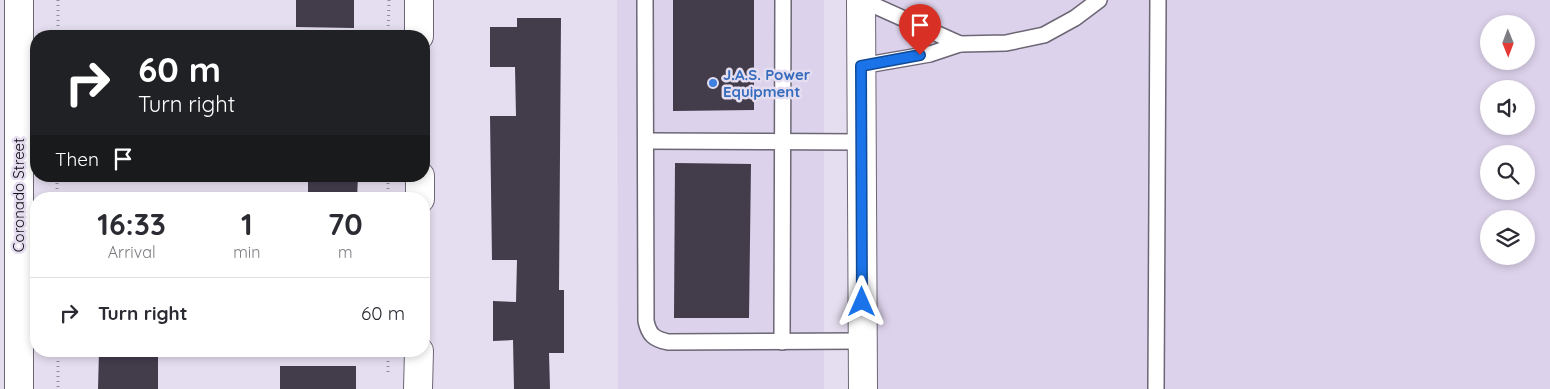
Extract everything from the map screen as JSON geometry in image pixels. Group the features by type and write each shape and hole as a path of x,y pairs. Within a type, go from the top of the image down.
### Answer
{"street":[{"path":"419,0 419,30"},
{"path":"862,0 863,389"},
{"name":"Coronado Street","path":"13,10 19,389"},
{"path":"418,357 418,389"}],"lane":[{"path":"645,0 646,321 649,332 656,340 668,342 862,342"},
{"path":"782,342 783,0"},
{"path":"862,0 960,44"},
{"path":"861,66 930,54 960,44 1006,43 1044,35 1075,18 1099,0"},
{"path":"1156,389 1158,0"},
{"path":"646,141 862,142"}],"path":[{"path":"58,0 58,30"},
{"path":"388,30 389,0"},
{"path":"58,357 58,389"},
{"path":"388,357 388,380"}],"shaded area":[{"path":"617,0 824,0 824,389 618,389"},
{"path":"865,0 1550,0 1550,389 866,389"}],"building":[{"path":"296,0 354,0 354,28 296,27"},
{"path":"673,0 754,0 754,110 673,111"},
{"path":"517,18 561,18 559,290 564,290 564,353 549,353 550,389 514,389 513,340 493,341 493,301 516,302 517,260 492,260 490,116 516,116 515,67 490,67 490,27 517,27"},
{"path":"675,163 751,164 749,318 674,318"},
{"path":"308,182 358,182 357,192 308,192"},
{"path":"99,357 158,357 158,389 98,389"},
{"path":"280,366 356,366 356,389 280,389"}],"place":[{"name":"J.A.S. Power Equipment","path":"713,83"}],"route":[{"path":"862,302 861,66 920,55"}]}
